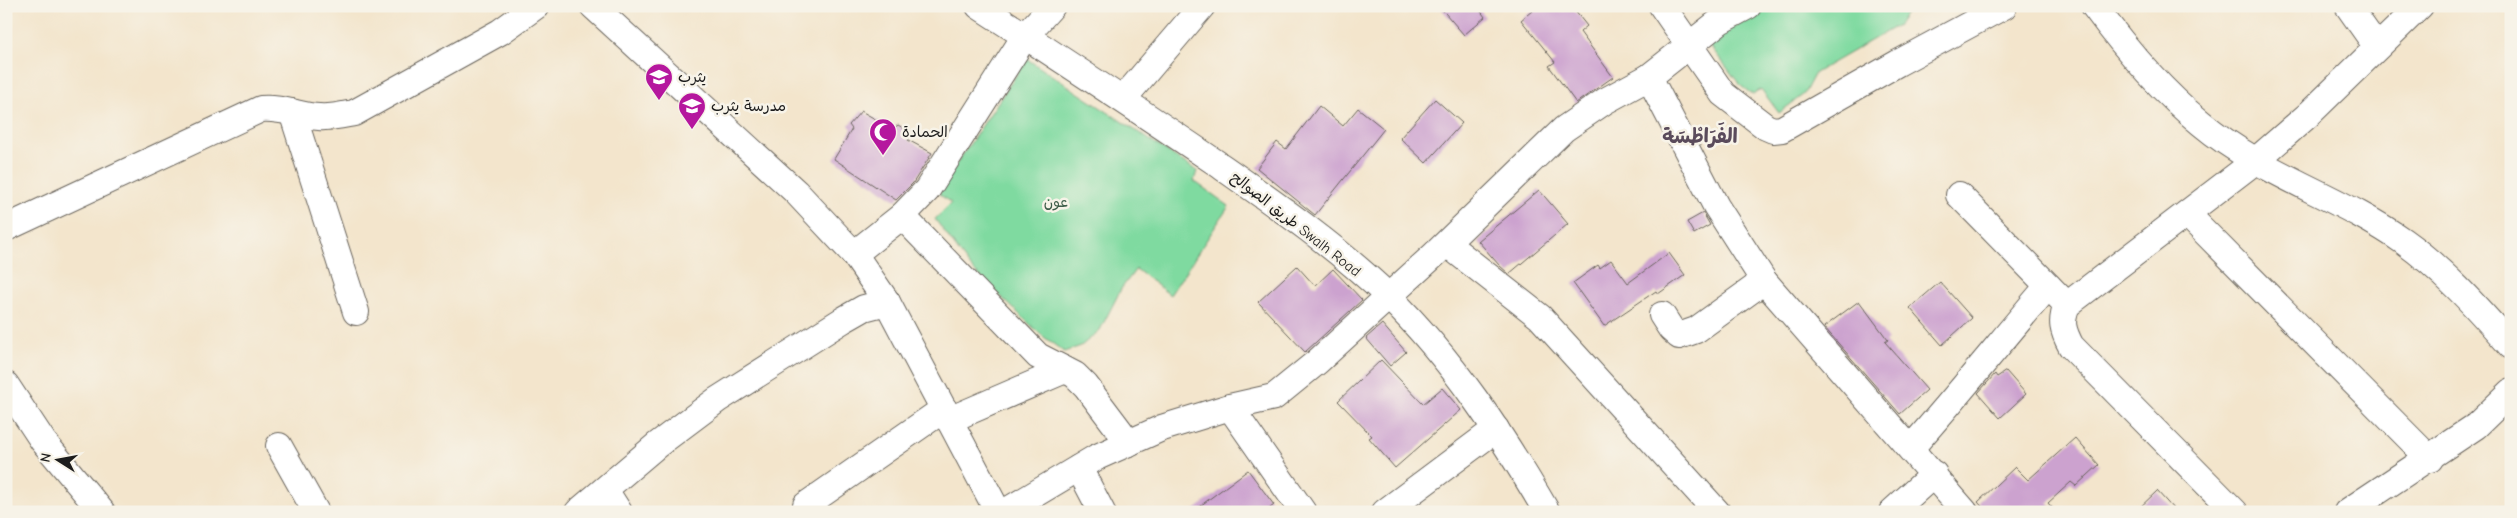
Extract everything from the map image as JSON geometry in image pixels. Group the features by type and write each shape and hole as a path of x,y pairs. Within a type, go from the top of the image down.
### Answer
{"street":[{"path":"6,228 261,109 273,108 318,117 334,117 354,113 492,37 536,6"},
{"path":"593,6 796,192 854,254 887,302 998,512"},
{"name":"طريق الصوالح Swalh Road","path":"979,6 1123,99 1272,202 1388,297 1466,385 1496,429 1547,512"},
{"path":"854,254 902,216 927,190 1026,36 1052,6"},
{"path":"1123,99 1202,6"},
{"path":"1662,6 1724,94 1766,127 1773,130 1782,129 1898,63 2004,6"},
{"path":"1005,512 1079,468 1162,428 1230,407 1274,397 1317,362 1447,244 1564,129 1605,101 1649,77 1720,21 1748,6"},
{"path":"2094,6 2165,90 2200,123 2254,162 2368,220 2402,241 2434,267 2511,346"},
{"path":"2348,6 2376,47"},
{"path":"2235,512 2071,346 2063,332 2062,317 2066,305 2254,162 2308,115 2420,6"},
{"path":"1649,77 1716,206 1764,281 1934,474 1965,512"},
{"path":"292,112 356,312"},
{"path":"1959,195 2066,305"},
{"path":"2187,214 2430,459"},
{"path":"902,216 1038,356 1075,375 1086,386 1129,443"},
{"path":"1447,244 1540,317 1718,512"},
{"path":"1662,315 1671,329 1679,336 1696,330 1764,281"},
{"path":"1911,448 1954,400 1982,363 2048,286"},
{"path":"578,512 657,445 749,379 864,308 887,302"},
{"path":"806,505 947,414 1065,370"},
{"path":"6,385 43,442 102,512"},
{"path":"2347,512 2430,459 2476,426 2511,392"},
{"path":"1230,407 1303,512"},
{"path":"1385,512 1496,429"},
{"path":"279,446 316,512"},
{"path":"1079,468 1102,512"},
{"path":"1892,512 1934,474"},
{"path":"604,490 619,512"}],"green space":[{"path":"1770,6 1911,6 1898,25 1815,73 1804,94 1779,113 1761,89 1753,95 1741,86 1707,42"},
{"name":"عون","path":"1027,59 1197,171 1194,181 1229,206 1170,295 1136,269 1121,289 1100,330 1081,346 1064,352 1040,334 970,267 935,219 951,203 939,194 945,181"}],"building":[{"path":"1439,6 1477,6 1485,17 1464,35"},
{"path":"1538,6 1571,6 1587,26 1580,32 1613,77 1576,103 1549,66 1555,62 1521,20"},
{"path":"1435,99 1462,123 1426,163 1400,138"},
{"path":"1319,106 1343,126 1358,108 1384,129 1315,215 1257,168 1277,142 1286,149"},
{"name":"الحمادة","path":"861,111 893,129 898,125 912,133 908,140 932,153 913,183 896,200 834,159 852,129 849,125"},
{"path":"1539,190 1568,224 1509,274 1478,241"},
{"path":"1703,213 1710,225 1694,234 1687,222"},
{"path":"1669,253 1685,275 1658,294 1656,291 1604,326 1573,283 1598,265 1600,268 1611,260 1628,283"},
{"path":"1297,266 1315,286 1333,269 1362,300 1305,352 1258,302"},
{"path":"1940,282 1972,318 1942,345 1910,308"},
{"path":"1859,301 1888,340 1885,342 1927,390 1900,414 1824,327"},
{"path":"1382,324 1406,352 1390,366 1366,338"},
{"path":"1381,360 1423,404 1442,388 1461,410 1395,468 1369,438 1372,436 1338,401"},
{"path":"2006,371 2026,394 2000,418 1978,393 1995,374 1997,377"},
{"path":"2075,438 2099,465 2076,486 2071,482 2048,503 2056,512 1987,512 1978,502 2015,467 2028,480"},
{"path":"1248,470 1274,505 1265,512 1192,512"},
{"path":"2157,491 2176,512 2135,512"}],"place":[{"name":"يثرب","path":"659,101"},
{"name":"مدرسة يثرب","path":"692,130"},
{"name":"الحمادة","path":"883,156"}],"district":[{"name":"الفَرَاطْسَة","path":"1700,136"}]}
